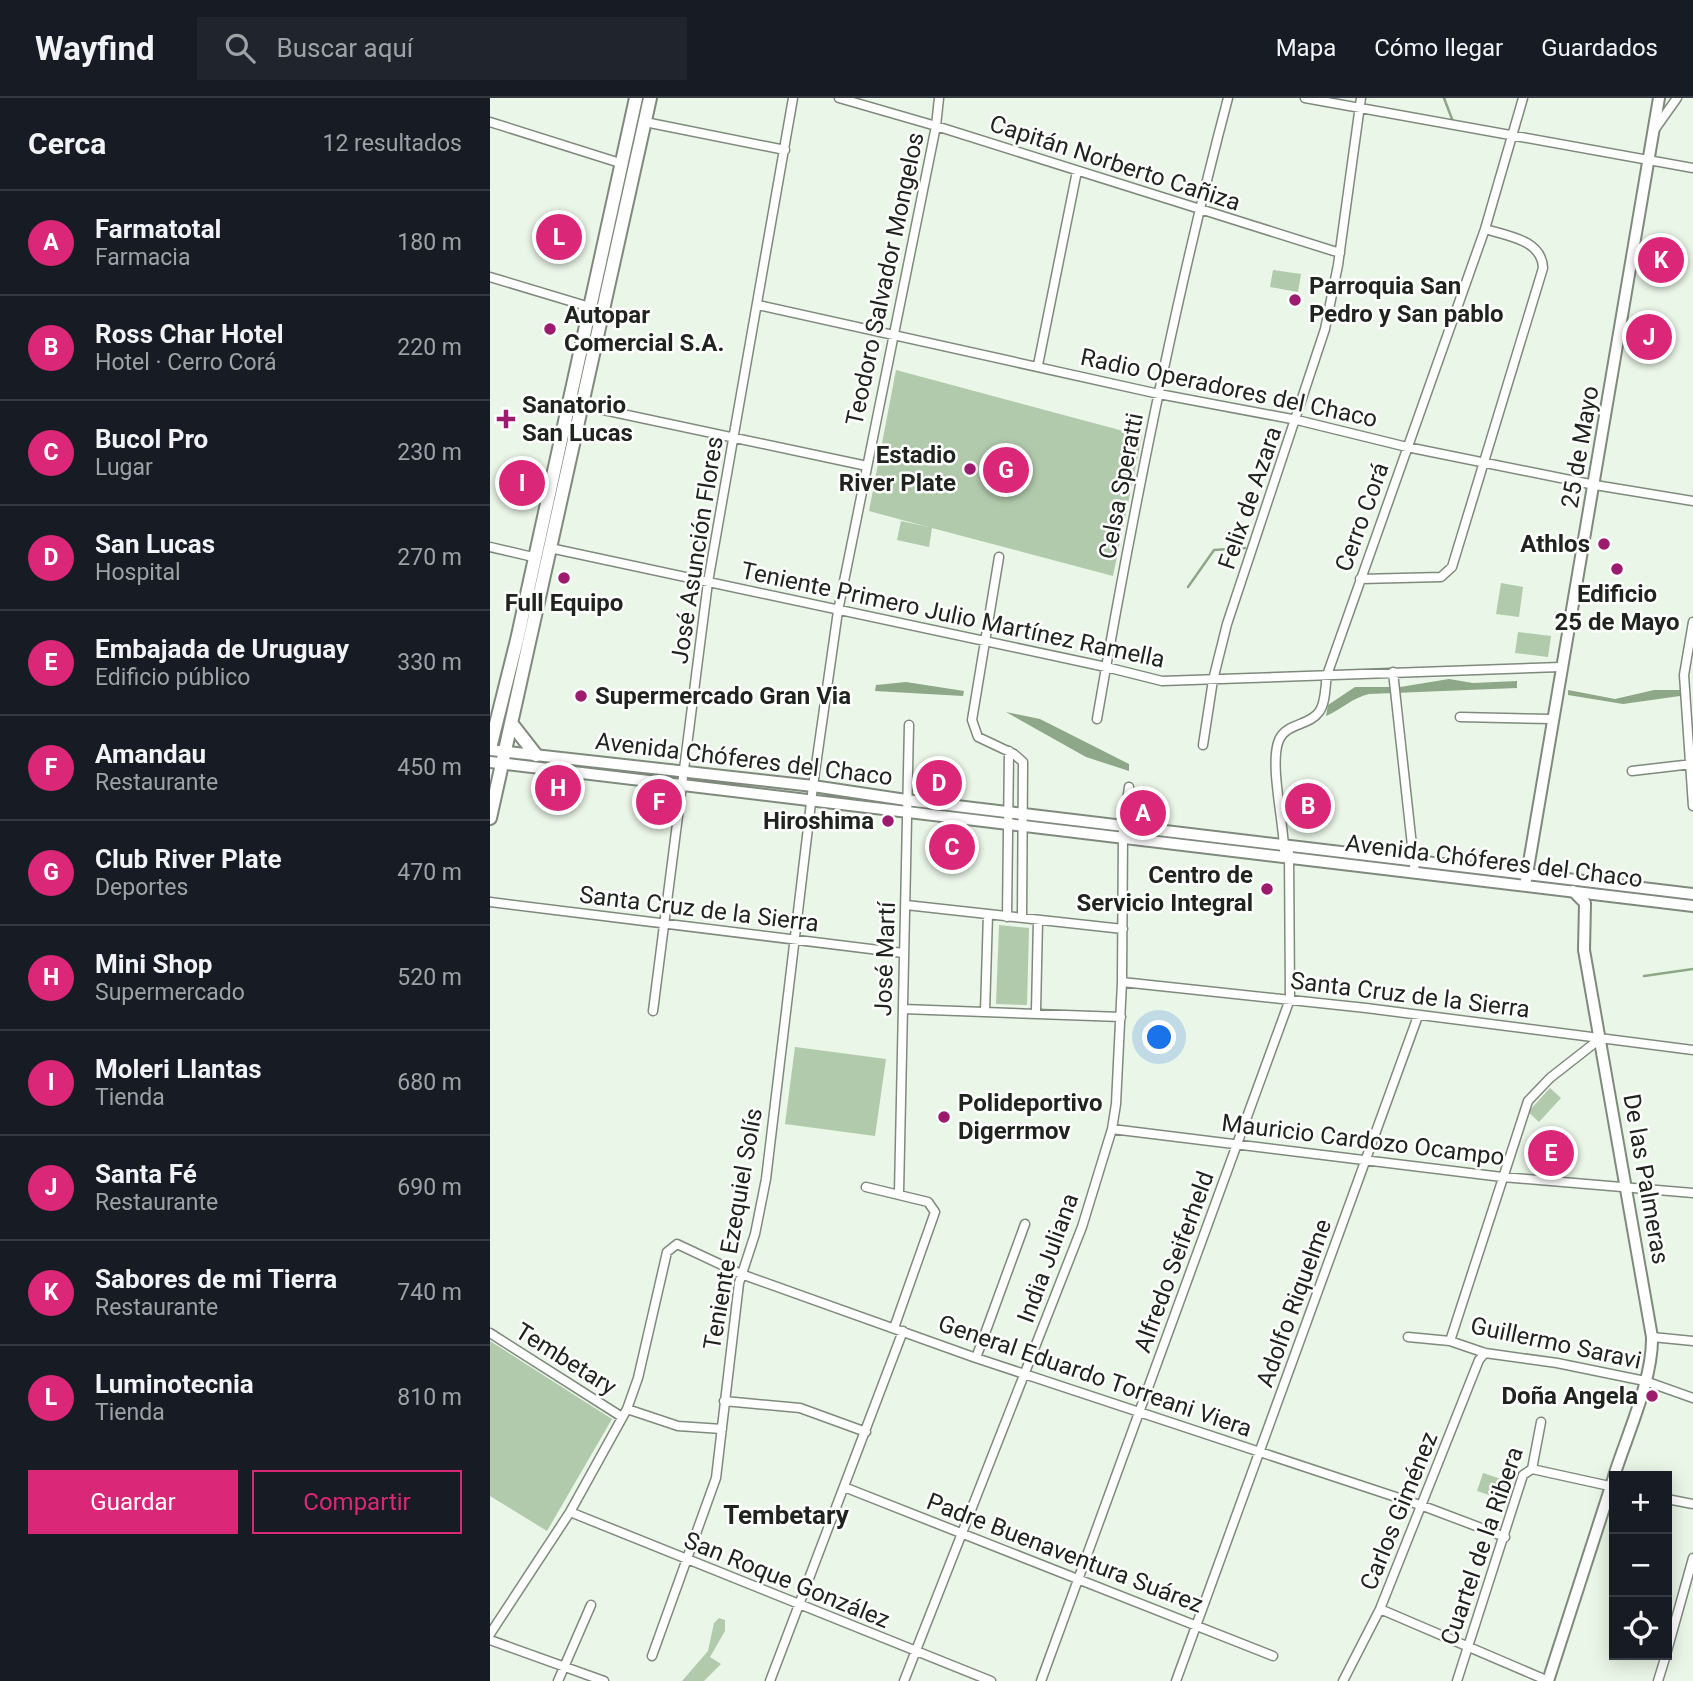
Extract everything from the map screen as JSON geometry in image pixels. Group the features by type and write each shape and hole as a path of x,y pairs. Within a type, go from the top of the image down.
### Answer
{"highway":[{"path":"490,818 496,755 533,557 636,98"},
{"path":"496,755 511,723 650,98"},
{"path":"511,723 536,755"}],"main road":[{"name":"25 de Mayo","path":"1529,878 1528,857 1595,485 1659,98"},
{"name":"Avenida Chóferes del Chaco","path":"496,755 536,755 813,798 1022,814 1124,825 1415,873 1529,878 1573,891 1693,906"},
{"name":"Avenida Chóferes del Chaco","path":"496,755 683,777 813,786 1022,827 1123,838 1414,860 1529,878 1693,894"},
{"path":"1528,857 1541,872 1586,878 1594,884"},
{"name":"De las Palmeras","path":"1573,891 1585,903 1584,950 1652,1337 1652,1352 1645,1381 1617,1471"},
{"name":"De las Palmeras","path":"1547,1681 1609,1497"}],"street":[{"name":"José Asunción Flores","path":"653,1011 708,582 793,98"},
{"name":"Capitán Norberto Cañiza","path":"838,98 936,125 1340,253"},
{"name":"Teodoro Salvador Mongelos","path":"813,798 838,611 936,125 939,98"},
{"name":"Celsa Speratti","path":"1097,719 1159,394 1198,210 1227,98"},
{"path":"1305,98 1693,168"},
{"name":"Felix de Azara","path":"1203,745 1213,680 1227,624 1325,330 1340,253 1361,98"},
{"name":"Cerro Corá","path":"1286,851 1276,761 1278,740 1289,728 1319,713 1327,675 1485,229 1524,98"},
{"path":"1655,129 1677,98"},
{"path":"645,122 785,150"},
{"path":"490,123 620,163"},
{"path":"1038,365 1077,171"},
{"path":"1360,579 1441,577 1448,574 1544,268 1543,256 1536,249 1485,229"},
{"path":"490,276 602,311"},
{"name":"Radio Operadores del Chaco","path":"758,305 1159,394 1297,420 1407,447 1595,485 1693,501"},
{"path":"566,402 866,466"},
{"path":"490,547 533,557"},
{"name":"Teniente Primero Julio Martínez Ramella","path":"550,548 1162,681 1562,667"},
{"path":"999,557 971,712 972,725 984,741 1021,758 1022,918"},
{"path":"1693,622 1684,675 1693,806"},
{"path":"1393,672 1415,873"},
{"path":"1460,717 1552,719"},
{"name":"José Martí","path":"899,1193 909,725"},
{"path":"1007,917 1009,751"},
{"path":"1632,771 1691,764"},
{"path":"1124,825 1129,787"},
{"name":"Teniente Ezequiel Solís","path":"652,1656 716,1478 741,1274 755,1234 766,1178 813,798"},
{"name":"India Juliana","path":"904,1681 1082,1227 1112,1129 1121,1017 1124,825"},
{"name":"Alfredo Seiferheld","path":"1041,1681 1290,999 1286,851"},
{"name":"Santa Cruz de la Sierra","path":"490,902 903,953"},
{"path":"906,905 1123,929"},
{"path":"985,1012 988,914"},
{"path":"1036,1012 1038,920"},
{"name":"Santa Cruz de la Sierra","path":"1122,982 1290,999 1693,1050"},
{"path":"902,1009 1121,1017"},
{"name":"Adolfo Riquelme","path":"1175,1681 1418,1016"},
{"path":"1450,1341 1528,1101 1549,1078 1601,1038"},
{"name":"Mauricio Cardozo Ocampo","path":"1112,1129 1502,1177 1693,1194"},
{"path":"770,1681 866,1432 936,1212 928,1202 866,1187"},
{"path":"976,1358 1025,1224"},
{"name":"General Eduardo Torreani Viera","path":"625,1413 638,1378 667,1252 677,1244 741,1274 976,1358 1423,1506 1505,1537"},
{"name":"Tembetary","path":"490,1333 625,1413 678,1426 722,1429"},
{"name":"Guillermo Saravi","path":"1408,1337 1450,1341 1485,1353 1557,1363 1645,1381 1693,1398"},
{"path":"1652,1337 1693,1340"},
{"name":"Carlos Giménez","path":"1343,1681 1380,1609 1479,1360 1485,1353"},
{"path":"724,1401 800,1408 866,1432"},
{"path":"490,1634 570,1512 625,1413"},
{"name":"Cuartel de la Ribera","path":"1457,1681 1523,1475 1532,1469 1541,1422"},
{"path":"1532,1469 1609,1481"},
{"name":"Padre Buenaventura Suárez","path":"844,1487 1273,1656"},
{"path":"1672,1500 1693,1504"},
{"name":"San Roque González","path":"570,1512 685,1561 991,1681"},
{"path":"1672,1632 1693,1558"},
{"path":"558,1681 592,1605"},
{"path":"1380,1609 1547,1681"},
{"path":"490,1640 604,1681"},
{"path":"1658,1681 1664,1660"}],"shaded area":[{"path":"1273,270 1301,274 1298,292 1270,287"},
{"path":"896,370 1142,436 1113,576 932,528 929,547 897,540 901,521 928,527 869,511"},
{"path":"1501,583 1523,587 1519,617 1496,614"},
{"path":"1518,632 1551,636 1548,657 1515,653"},
{"path":"1449,679 1473,683 1517,681 1517,688 1369,694 1326,716 1328,705 1355,687 1400,687"},
{"path":"906,682 964,691 963,696 875,691 876,685"},
{"path":"1568,690 1615,699 1654,690 1680,690 1680,696 1623,704 1568,695"},
{"path":"1006,712 1040,719 1129,764 1129,771 1086,757"},
{"path":"999,925 1029,928 1027,1005 996,1004"},
{"path":"795,1047 886,1059 875,1136 785,1124"},
{"path":"1550,1088 1561,1098 1539,1122 1528,1112"},
{"path":"490,1341 612,1419 547,1531 490,1496"},
{"path":"1483,1473 1513,1483 1507,1501 1477,1491"},
{"path":"719,1618 725,1620 725,1631 710,1657 721,1664 704,1681 682,1681 708,1651 714,1623"}],"waterway":[{"path":"1444,98 1452,119"},
{"path":"1188,587 1214,550 1245,548"},
{"path":"1644,976 1693,969"}],"place":[{"name":"Luminotecnia","path":"559,237"},
{"name":"Sabores de mi Tierra","path":"1661,260"},
{"name":"Parroquia San Pedro y San pablo","path":"1295,300"},
{"name":"Autopar Comercial S.A.","path":"550,329"},
{"name":"Santa Fé","path":"1649,337"},
{"name":"Sanatorio San Lucas","path":"506,419"},
{"name":"Estadio River Plate","path":"970,469"},
{"name":"Club River Plate","path":"1006,470"},
{"name":"Moleri Llantas","path":"522,483"},
{"name":"Athlos","path":"1604,544"},
{"name":"Edificio 25 de Mayo","path":"1617,569"},
{"name":"Full Equipo","path":"564,578"},
{"name":"Supermercado Gran Via","path":"581,696"},
{"name":"San Lucas","path":"939,783"},
{"name":"Mini Shop","path":"558,788"},
{"name":"Amandau","path":"659,802"},
{"name":"Ross Char Hotel","path":"1308,806"},
{"name":"Farmatotal","path":"1143,813"},
{"name":"Hiroshima","path":"888,821"},
{"name":"Bucol Pro","path":"952,847"},
{"name":"Centro de Servicio Integral","path":"1267,889"},
{"name":"Polideportivo Digerrmov","path":"944,1117"},
{"name":"Embajada de Uruguay","path":"1551,1153"},
{"name":"Doña Angela","path":"1652,1396"}],"district":[{"name":"Tembetary","path":"786,1515"}]}
